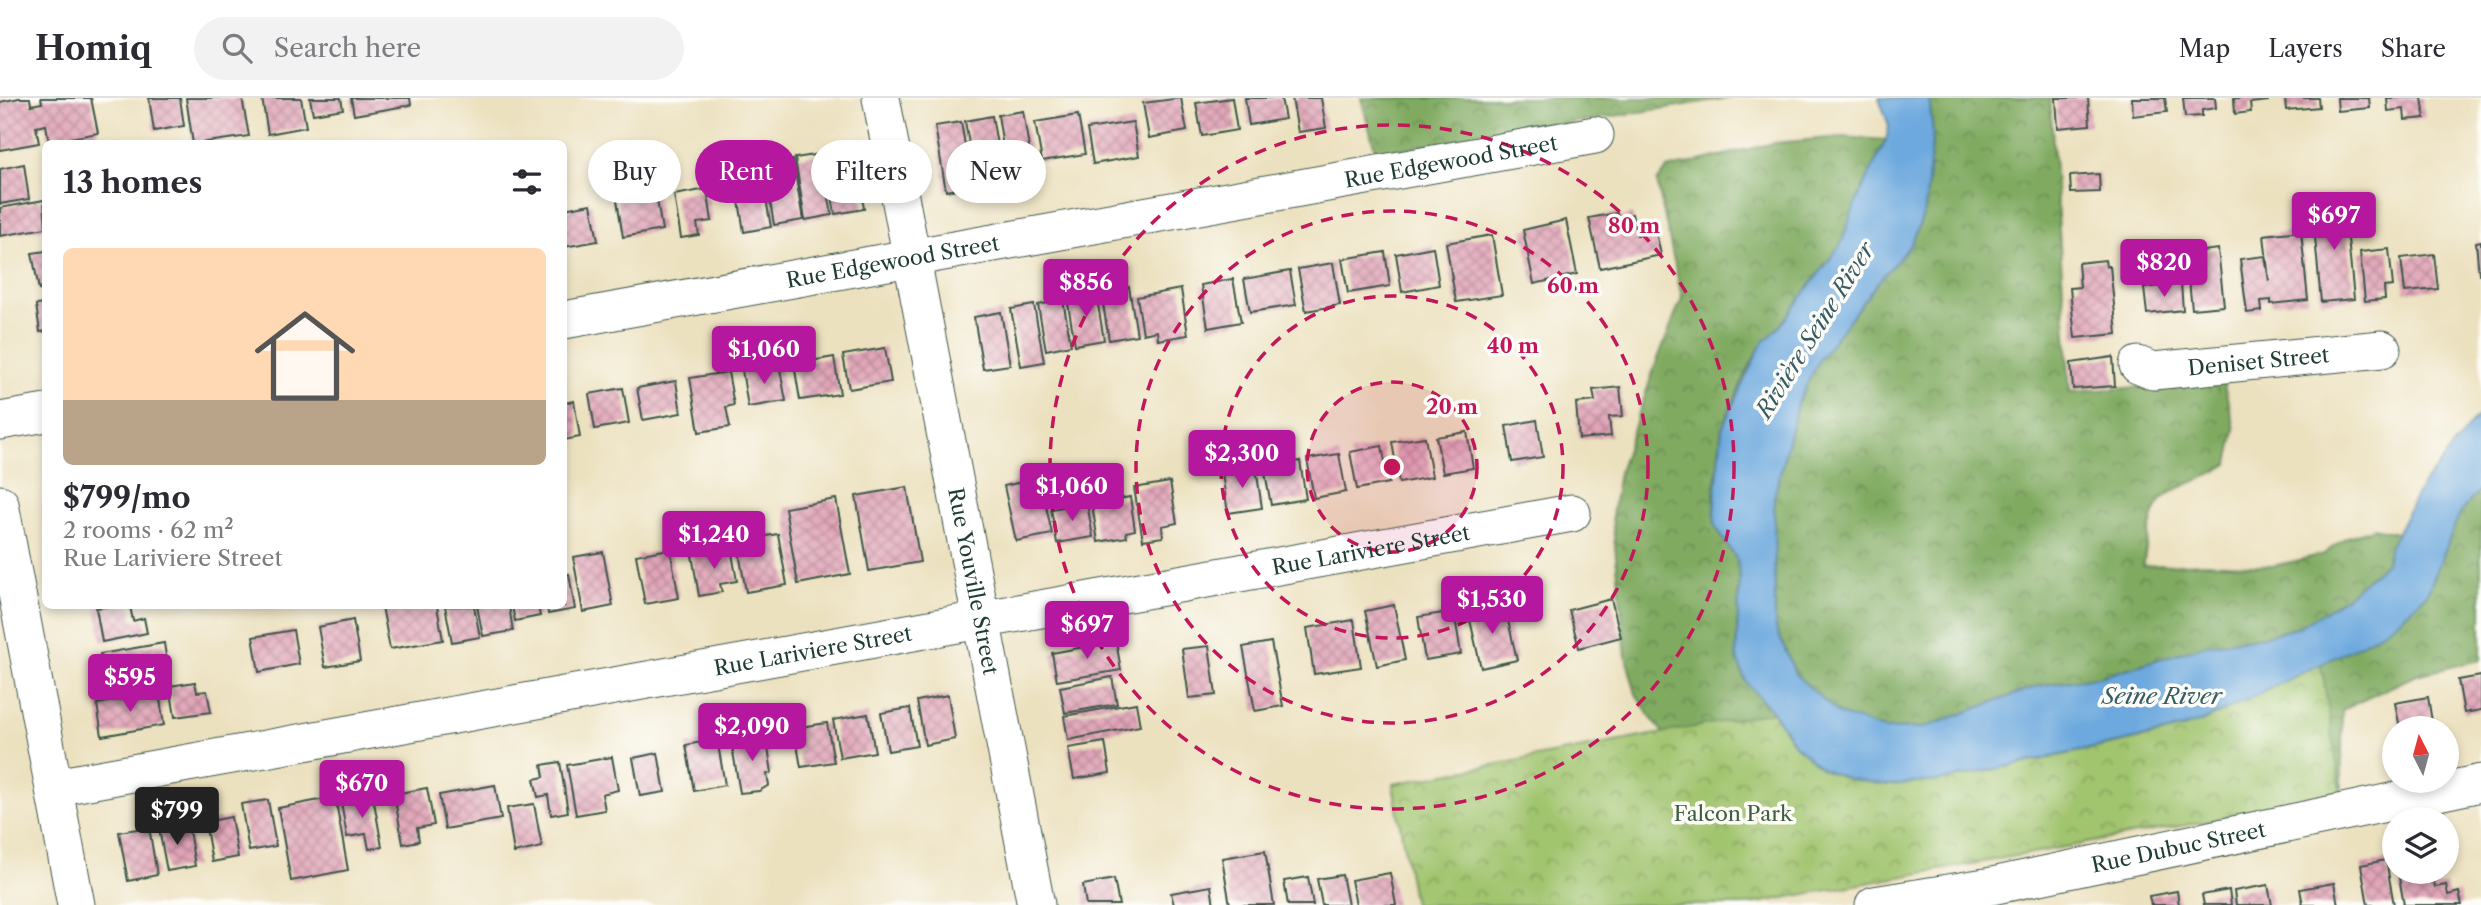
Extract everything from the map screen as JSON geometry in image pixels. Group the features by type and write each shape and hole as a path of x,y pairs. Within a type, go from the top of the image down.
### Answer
{"street":[{"name":"Rue Youville Street","path":"881,98 1036,905"},
{"name":"Rue Edgewood Street","path":"567,319 1595,135"},
{"name":"Deniset Street","path":"2138,365 2153,371 2382,349"},
{"path":"0,421 42,414"},
{"path":"0,504 76,905"},
{"name":"Rue Lariviere Street","path":"55,787 1572,513"},
{"name":"Rue Dubuc Street","path":"1874,905 1994,895 2481,783"}],"green space":[{"path":"1361,98 1730,98 1376,153"},
{"path":"1929,98 2050,98 2070,392 2223,381 2235,429 2228,464 2165,496 2154,514 2143,566 2204,563 2274,566 2324,554 2345,538 2374,528 2398,533 2390,546 2386,563 2344,599 2299,627 2270,635 2206,645 2103,676 2038,686 1923,728 1884,729 1839,714 1796,675 1775,626 1774,498 1797,404 1819,360 1877,283 1912,243 1925,210 1933,132"},
{"path":"1842,137 1886,140 1854,207 1841,244 1779,327 1761,345 1722,428 1714,496 1715,526 1737,560 1740,577 1736,655 1746,682 1773,712 1794,744 1822,769 1849,779 1970,773 2169,732 2360,645 2399,620 2427,594 2461,511 2481,488 2481,660 2416,675 2342,710 2342,797 1708,788 1651,718 1636,694 1626,657 1612,516 1619,472 1655,366 1682,298 1657,182 1667,169 1774,143"},
{"name":"Falcon Park","path":"2321,663 2342,797 1745,905 1414,905 1393,784 1773,712 1794,744 1822,769 1849,779 1940,781 2169,732"}],"water":[{"name":"Seine River","path":"1879,98 1929,98 1933,132 1925,210 1912,243 1877,283 1819,360 1797,404 1774,498 1775,626 1796,675 1839,714 1884,729 1923,728 2038,686 2103,676 2206,645 2270,635 2299,627 2344,599 2386,563 2390,546 2419,490 2474,420 2481,415 2481,488 2461,511 2427,594 2399,620 2360,645 2201,722 2169,732 1940,781 1888,785 1849,779 1822,769 1794,744 1773,712 1746,682 1736,655 1740,577 1737,560 1715,526 1714,512 1722,428 1761,345 1779,327 1841,244 1854,207 1886,140 1889,126"}],"building":[{"path":"30,98 31,105 42,103 41,98 91,98 98,133 49,140 46,125 36,127 39,143 0,150 0,102"},
{"path":"149,98 180,98 184,126 154,131"},
{"path":"186,98 242,98 249,136 192,140"},
{"path":"262,98 301,98 306,127 268,134"},
{"path":"310,98 341,98 343,109 313,114"},
{"path":"351,98 410,98 411,105 354,115"},
{"path":"1181,98 1187,131 1149,138 1143,103"},
{"path":"1232,98 1237,130 1202,136 1196,103"},
{"path":"1245,98 1281,98 1285,119 1249,125"},
{"path":"1292,98 1321,98 1326,128 1298,132"},
{"path":"2056,98 2088,98 2090,125 2058,128"},
{"path":"2132,98 2165,98 2167,112 2133,116"},
{"path":"2183,98 2215,98 2216,108 2202,110 2202,116 2185,117"},
{"path":"2234,98 2268,98 2268,101 2250,103 2251,112 2235,114"},
{"path":"2285,98 2318,98 2319,107 2286,110"},
{"path":"2337,98 2369,98 2370,108 2338,111"},
{"path":"2387,98 2422,98 2425,118 2405,120 2404,109 2388,111"},
{"path":"1023,111 1028,140 1002,140 998,115"},
{"path":"1078,115 1085,154 1046,160 1046,140 1038,140 1035,122"},
{"path":"992,116 996,140 968,140 965,121"},
{"path":"961,122 964,140 946,140 946,191 935,126"},
{"path":"1133,122 1139,156 1093,164 1087,129"},
{"path":"811,156 811,203 830,203 832,215 805,220 797,158"},
{"path":"24,164 29,199 0,204 0,169"},
{"path":"2099,174 2100,192 2071,193 2070,176"},
{"path":"797,184 803,220 774,225 770,203 797,203"},
{"path":"695,191 695,203 709,203 712,221 697,223 699,235 681,238 675,203 681,203 681,194"},
{"path":"2344,198 2354,299 2321,302 2314,226 2322,225 2319,200"},
{"path":"42,200 42,229 0,236 0,208"},
{"path":"617,203 658,203 662,230 623,237"},
{"path":"739,203 767,203 771,227 744,232"},
{"path":"833,203 863,203 864,209 835,214"},
{"path":"591,204 598,241 567,246 567,208"},
{"path":"1617,213 1619,218 1632,214 1637,235 1656,232 1661,255 1600,268 1589,218"},
{"path":"1566,220 1577,274 1534,284 1523,230"},
{"path":"2301,231 2308,300 2271,304 2271,300 2261,301 2262,311 2247,313 2240,259 2265,256 2269,281 2264,235"},
{"path":"1492,235 1502,295 1456,302 1446,243"},
{"path":"2481,241 2481,273 2479,274 2476,242"},
{"path":"1433,247 1439,285 1402,292 1396,254"},
{"path":"2218,249 2224,306 2192,309 2186,253"},
{"path":"2389,249 2393,286 2384,287 2385,299 2365,301 2360,252"},
{"path":"42,252 42,290 39,290 32,253"},
{"path":"1385,252 1390,286 1348,293 1342,259"},
{"path":"2434,254 2438,289 2405,292 2401,258"},
{"path":"2105,260 2106,266 2110,266 2117,334 2075,338 2070,288 2080,287 2078,263"},
{"path":"1333,263 1340,305 1306,311 1298,269"},
{"path":"1290,271 1296,305 1250,312 1244,279"},
{"path":"1233,279 1241,322 1208,328 1201,285"},
{"path":"2181,284 2183,310 2147,314 2144,288"},
{"path":"1129,287 1137,335 1109,340 1101,292"},
{"path":"1181,289 1188,335 1158,340 1157,331 1143,334 1137,297"},
{"path":"1096,293 1104,340 1075,345 1067,298"},
{"path":"1063,300 1071,345 1046,350 1038,305"},
{"path":"42,304 42,332 40,332 36,305"},
{"path":"1034,305 1044,362 1021,366 1011,309"},
{"path":"1001,312 1010,365 983,369 974,317"},
{"path":"885,348 891,382 849,389 843,355"},
{"path":"834,357 840,394 800,400 794,364"},
{"path":"2113,357 2115,386 2073,389 2071,363"},
{"path":"779,364 786,401 748,407 742,370"},
{"path":"728,372 734,405 726,407 730,427 699,432 690,378"},
{"path":"676,381 681,413 643,420 637,388"},
{"path":"1620,387 1623,416 1609,417 1611,436 1579,439 1576,403 1595,401 1593,390"},
{"path":"623,388 629,423 595,429 589,394"},
{"path":"574,401 580,437 567,439 567,402"},
{"path":"1537,420 1543,457 1512,462 1506,426"},
{"path":"1467,432 1473,468 1443,473 1436,437"},
{"path":"1425,437 1432,477 1399,483 1392,442"},
{"path":"1382,446 1389,483 1357,489 1350,452"},
{"path":"1339,454 1346,492 1314,498 1307,459"},
{"path":"1300,461 1306,499 1271,505 1264,467"},
{"path":"1256,468 1262,508 1228,513 1222,473"},
{"path":"1040,478 1052,534 1016,541 1004,486"},
{"path":"1170,482 1177,523 1162,526 1163,537 1143,540 1134,488"},
{"path":"907,487 920,562 869,571 856,496"},
{"path":"1130,497 1135,530 1126,532 1127,537 1098,542 1092,504"},
{"path":"836,499 850,574 798,584 785,508"},
{"path":"1087,503 1093,537 1057,543 1051,509"},
{"path":"778,534 787,585 746,592 737,541"},
{"path":"731,548 737,581 720,584 722,592 699,596 692,555"},
{"path":"670,549 679,598 645,604 636,555"},
{"path":"603,552 613,606 583,612 573,557"},
{"path":"567,574 575,609 548,614 547,609 567,609"},
{"path":"1611,599 1621,637 1579,648 1569,610"},
{"path":"1504,603 1517,660 1481,668 1468,611"},
{"path":"1394,605 1405,660 1377,666 1365,611"},
{"path":"96,609 131,609 133,621 144,618 147,633 102,642"},
{"path":"383,609 438,609 443,640 390,649"},
{"path":"446,609 475,609 480,637 452,642"},
{"path":"478,609 509,609 513,631 483,636"},
{"path":"513,609 539,609 540,616 515,621"},
{"path":"1443,613 1444,619 1455,617 1461,654 1425,660 1418,617"},
{"path":"353,620 360,661 325,667 318,627"},
{"path":"1354,620 1361,667 1314,674 1307,628"},
{"path":"293,630 299,664 259,672 253,637"},
{"path":"1116,641 1121,670 1057,681 1052,653"},
{"path":"1271,642 1283,706 1255,711 1243,647"},
{"path":"164,643 170,682 106,692 100,654"},
{"path":"1209,646 1216,695 1189,698 1182,649"},
{"path":"2481,676 2481,710 2464,713 2458,680"},
{"path":"1112,677 1117,704 1065,713 1060,687"},
{"path":"195,682 197,692 207,691 211,712 175,717 170,686"},
{"path":"159,693 164,725 102,736 97,704"},
{"path":"948,695 955,739 925,745 917,701"},
{"path":"2428,697 2431,716 2398,716 2395,703"},
{"path":"1136,703 1140,726 1068,740 1064,716"},
{"path":"910,708 917,746 888,751 881,713"},
{"path":"868,714 875,752 840,758 833,720"},
{"path":"827,723 834,762 801,767 794,728"},
{"path":"766,734 772,773 767,774 769,785 759,791 740,793 731,740"},
{"path":"717,739 725,785 694,791 686,745"},
{"path":"1105,742 1110,773 1074,779 1068,748"},
{"path":"658,753 665,792 640,796 633,758"},
{"path":"612,757 618,790 602,794 605,810 576,815 567,765"},
{"path":"560,762 568,812 551,815 548,795 538,797 534,779 544,777 542,765"},
{"path":"495,785 501,819 445,829 439,795"},
{"path":"427,788 434,825 417,828 419,841 403,844 394,794"},
{"path":"373,796 382,847 369,849 366,834 347,837 341,802"},
{"path":"335,797 348,870 291,881 278,808"},
{"path":"268,800 276,846 249,851 241,804"},
{"path":"534,804 542,847 514,853 507,808"},
{"path":"231,817 238,857 212,862 205,822"},
{"path":"188,824 195,866 167,871 159,829"},
{"path":"149,827 157,875 128,881 119,832"},
{"path":"1265,851 1274,905 1230,905 1222,858"},
{"path":"2382,861 2382,884 2390,884 2394,905 2368,905 2361,865"},
{"path":"1390,873 1396,905 1356,905 1351,880"},
{"path":"1342,875 1348,905 1322,905 1317,879"},
{"path":"1308,877 1313,905 1288,905 1284,881"},
{"path":"1114,879 1119,905 1086,905 1083,885"},
{"path":"2334,883 2338,905 2303,905 2300,889"},
{"path":"2400,884 2434,884 2435,887 2446,885 2448,895 2459,892 2462,905 2404,905"},
{"path":"2268,885 2272,905 2236,905 2234,891"},
{"path":"1211,886 1214,905 1174,905 1171,893"},
{"path":"2229,890 2231,905 2204,905 2202,895"},
{"path":"2177,891 2179,905 2151,905 2149,896"}],"water label":[{"name":"Rivière Seine River","path":"1815,330"}]}
